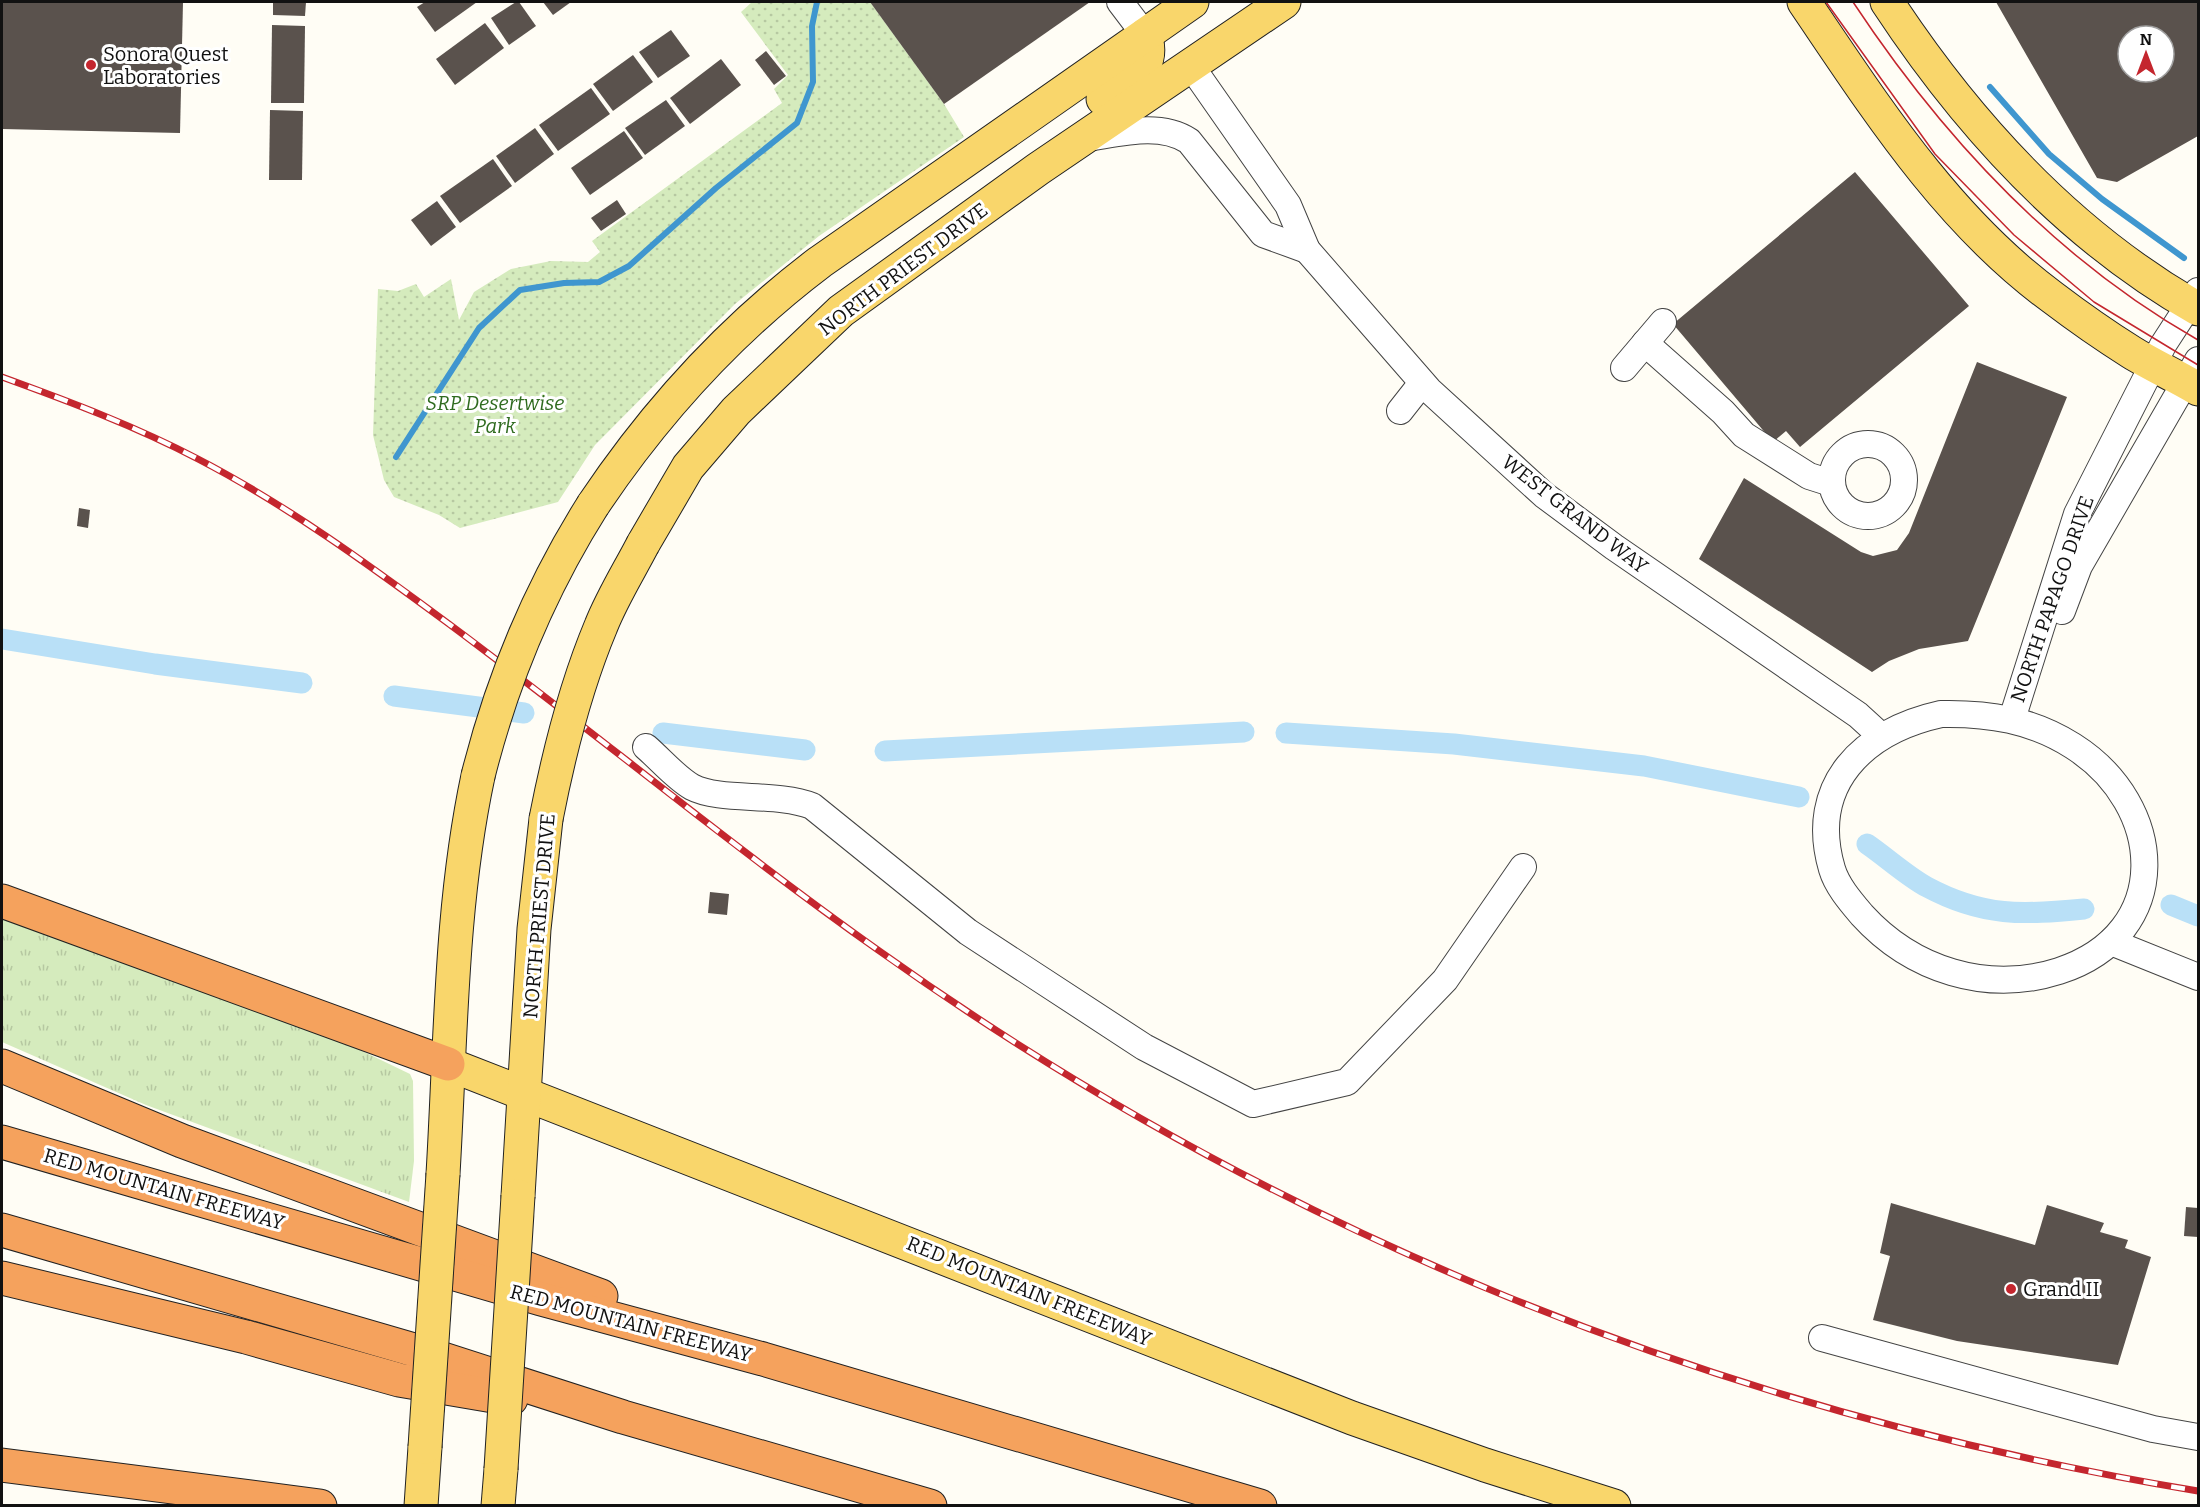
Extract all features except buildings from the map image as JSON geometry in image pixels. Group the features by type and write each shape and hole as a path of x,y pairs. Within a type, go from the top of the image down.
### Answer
{"highway":[{"path":"2,901 448,1064"},
{"path":"2,1066 144,1126 545,1274 763,1359"},
{"name":"RED MOUNTAIN FREEWAY","path":"2,1142 541,1299 763,1359 1260,1506"},
{"path":"2,1230 421,1352 623,1417 930,1506"},
{"path":"2,1278 235,1334 399,1380 623,1417"},
{"path":"2,1465 320,1506"}],"main road":[{"path":"422,1506 459,889 478,776 493,722 519,647 548,583 593,505 628,453 670,401 716,352 768,303 820,262 1192,2"},
{"name":"NORTH PRIEST DRIVE","path":"498,1506 534,929 546,819 559,749 578,688 602,624 643,544 688,467 736,411 789,358 841,311 1038,170 1284,2"},
{"path":"1804,2 1917,164 1960,213 2050,296 2154,365 2194,376"},
{"path":"1887,2 1936,75 1995,146 2044,196 2125,262 2167,292 2196,301"},
{"path":"1038,170 1067,125 1137,75 1148,60 1150,49 1145,35"},
{"name":"RED MOUNTAIN FREEEWAY","path":"448,1064 1352,1418 1485,1465 1614,1506"}],"street":[{"path":"1120,2 1145,35"},
{"name":"WEST GRAND WAY","path":"1191,66 1288,205 1307,250 1422,382 1478,437 1544,495 1614,547 1858,715 1881,736"},
{"name":"WEST GRAND WAY","path":"1083,139 1156,130 1177,133 1189,141 1263,234 1307,250"},
{"name":"NORTH PAPAGO DRIVE","path":"2019,721 2077,514 2163,345 2196,301"},
{"path":"1623,368 1663,321"},
{"path":"1645,343 1809,476 1831,483"},
{"name":"NORTH PAPAGO DRIVE","path":"2019,721 2079,566 2194,376"},
{"path":"1400,411 1422,382"},
{"path":"1941,714 1989,715 2019,721 2054,735 2090,758 2118,789 2137,821 2145,851 2144,883 2135,910 2111,942 2060,970 2015,979 1988,980 1935,967 1905,953 1853,904 1832,870 1826,830 1830,805 1843,771 1851,760 1881,736 1901,725 1941,714"},
{"path":"646,747 692,787 711,792 795,799 812,806 968,932 1144,1047 1252,1104 1347,1082 1445,980 1523,867"},
{"path":"2111,942 2199,977"},
{"path":"1822,1338 2153,1430 2199,1437"}],"green space":[{"name":"SRP Desertwise Park","path":"752,2 870,2 944,104 964,137 819,236 735,304 595,445 558,502 460,528 439,515 394,497 384,480 373,435 378,289 398,291 416,284 424,297 451,279 459,320 474,292 511,269 551,261 588,262 600,252 592,241 782,103 774,89 788,75 741,12"},
{"path":"2,917 329,1035 410,1074 413,1081 414,1161 409,1202 146,1105 2,1042"}],"waterway":[{"path":"396,457 479,328 520,290 564,283 599,282 629,266 716,188 797,123 813,82 812,26 817,2"},
{"path":"1990,87 2049,154 2102,199 2184,258"},
{"path":"2,639 155,664 302,683"},
{"path":"394,696 524,713"},
{"path":"885,751 1244,732"},
{"path":"663,733 805,750"},
{"path":"1286,733 1454,744 1644,766 1799,797"},
{"path":"1867,844 1920,883 1967,904 1985,909 2022,913 2084,909"},
{"path":"2171,905 2198,916"}],"tram line":[{"path":"1826,2 1935,154 2014,235 2094,302 2198,365"},
{"path":"1853,2 1925,101 2006,192 2097,272 2146,308 2198,340"}],"railway":[{"path":"2,377 150,436 264,496 358,558 449,624 769,870 878,950 1029,1051 1184,1142 1343,1224 1507,1297 1674,1359 1846,1413 2020,1457 2198,1491"}],"place":[{"name":"Sonora Quest Laboratories","path":"91,65"},
{"name":"Grand II","path":"2011,1289"}]}
